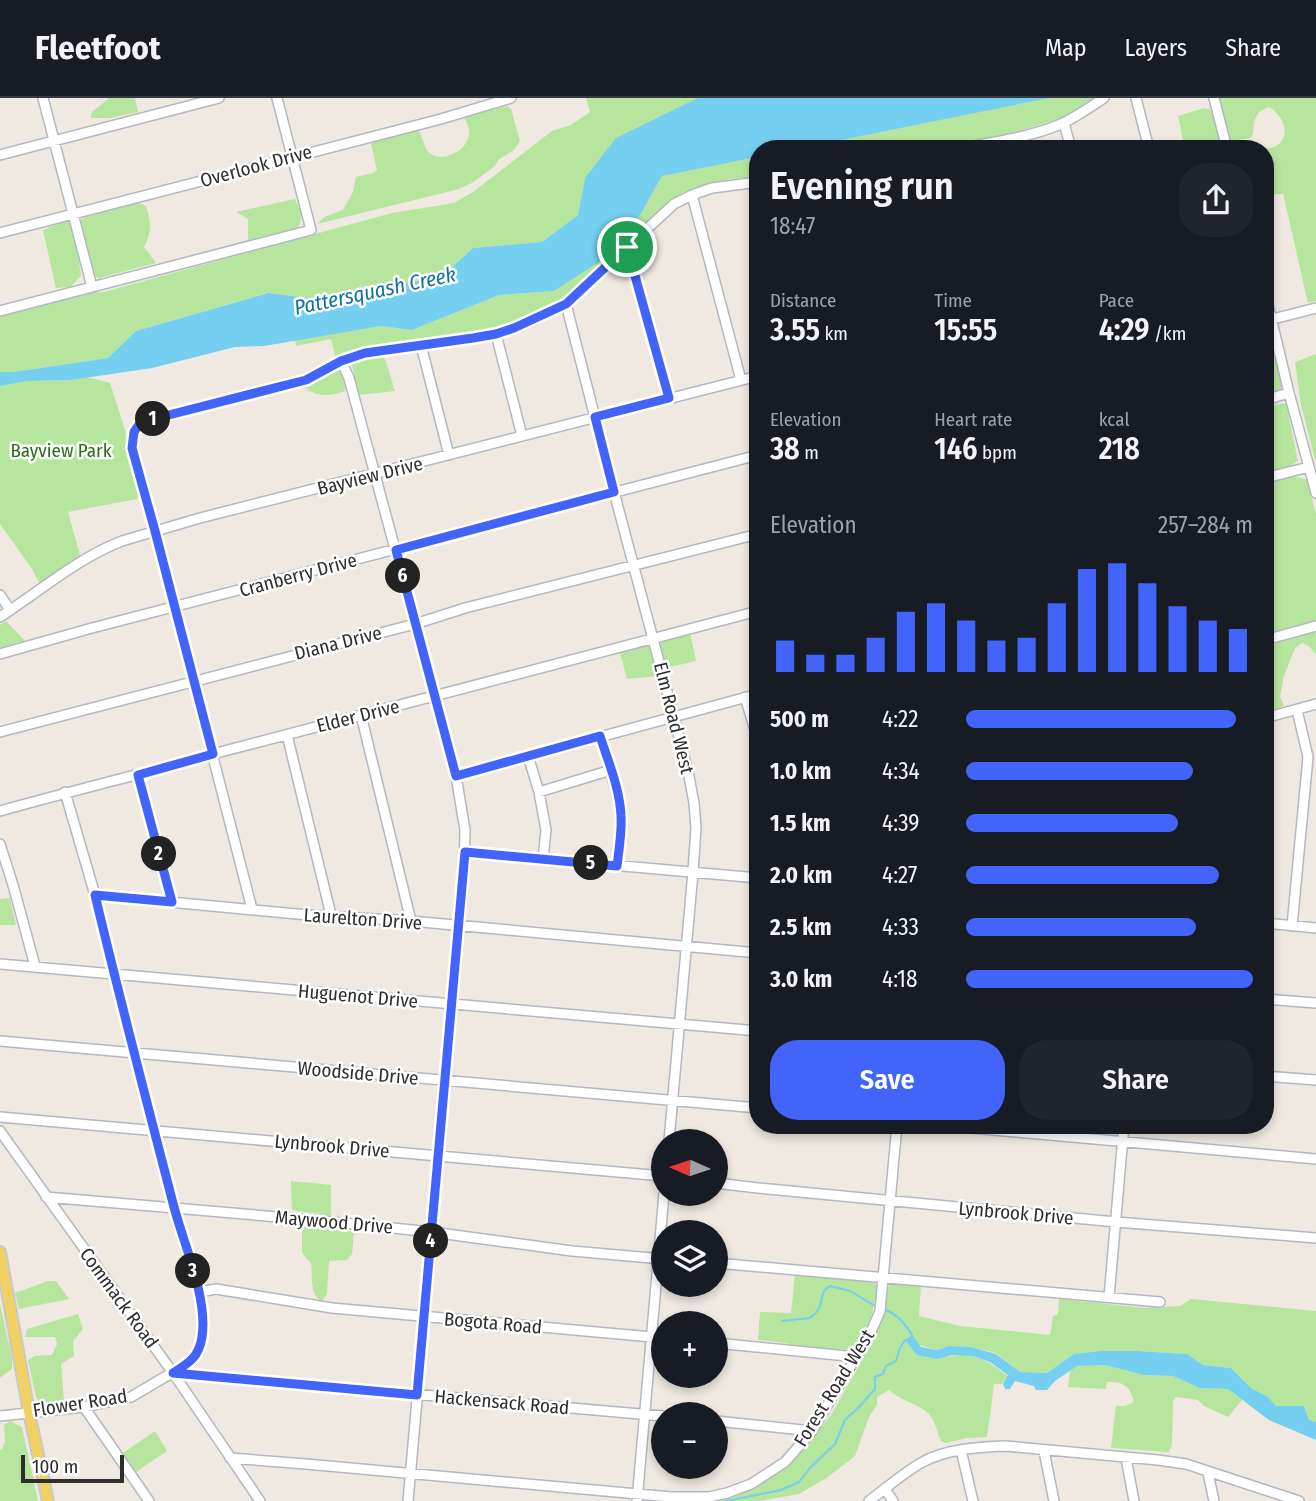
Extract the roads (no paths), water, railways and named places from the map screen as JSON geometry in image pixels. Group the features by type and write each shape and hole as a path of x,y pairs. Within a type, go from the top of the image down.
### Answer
{"main road":[{"path":"0,1252 29,1412 49,1500"}],"street":[{"path":"43,98 92,287"},
{"path":"0,155 219,98"},
{"path":"0,310 311,230 277,98"},
{"name":"Overlook Drive","path":"0,233 441,119 511,98"},
{"path":"1010,140 1064,122 1104,98"},
{"path":"1136,98 1147,140"},
{"path":"1214,98 1225,140"},
{"path":"1064,122 1069,140"},
{"path":"252,909 132,448 134,432 140,423 306,380 341,361 365,353 496,334 530,322 566,304 674,204 712,188 749,184"},
{"path":"692,195 741,380"},
{"path":"627,247 669,398"},
{"name":"Elm Road West","path":"566,304 675,716 694,803 696,828 693,872 670,1129"},
{"path":"1274,319 1316,308"},
{"path":"496,334 522,436"},
{"path":"1274,338 1316,493"},
{"path":"421,345 449,456"},
{"path":"341,361 349,378 456,776 465,830 408,1501"},
{"name":"Bayview Drive","path":"0,617 110,545 155,531 749,378"},
{"path":"1274,397 1289,393"},
{"name":"Cranberry Drive","path":"0,654 749,457"},
{"path":"1274,476 1309,467"},
{"name":"Diana Drive","path":"0,732 415,624 465,608 749,536"},
{"path":"0,595 10,610"},
{"name":"Elder Drive","path":"0,811 749,613"},
{"path":"1274,638 1316,626"},
{"path":"456,776 749,696"},
{"path":"745,697 749,710"},
{"path":"1274,716 1316,704"},
{"path":"1292,926 1308,757 1297,710"},
{"path":"360,715 411,921"},
{"path":"287,734 331,915"},
{"path":"600,736 622,817 617,866"},
{"path":"528,756 539,792 546,830 543,859"},
{"path":"539,792 611,770"},
{"path":"138,775 172,902"},
{"name":"Flower Road","path":"0,1416 84,1407 131,1397 192,1361 202,1340 199,1292 174,1209 95,895 65,792"},
{"path":"0,844 35,967"},
{"path":"465,852 749,877"},
{"name":"Laurelton Drive","path":"95,895 749,952"},
{"path":"1274,924 1316,928"},
{"name":"Huguenot Drive","path":"0,964 749,1030"},
{"path":"1274,1000 1316,1003"},
{"name":"Woodside Drive","path":"0,1041 749,1107"},
{"path":"1274,1077 1316,1080"},
{"name":"Lynbrook Drive","path":"0,1117 651,1176"},
{"name":"Commack Road","path":"0,1131 173,1373 260,1501"},
{"name":"Forest Road West","path":"230,1458 410,1473 637,1498 709,1497 751,1483 785,1462 812,1431 857,1357 880,1311 896,1134"},
{"path":"1035,1134 1316,1159"},
{"path":"1109,1297 1123,1134"},
{"name":"Lynbrook Drive","path":"728,1184 1116,1222 1316,1238"},
{"name":"Maywood Drive","path":"46,1197 432,1232 572,1251 651,1258"},
{"path":"728,1265 1160,1302"},
{"name":"Bogota Road","path":"199,1292 216,1289 332,1308 651,1337"},
{"path":"637,1498 651,1337"},
{"path":"728,1344 857,1357"},
{"name":"Hackensack Road","path":"173,1373 651,1415"},
{"path":"84,1407 149,1501"},
{"path":"728,1422 812,1431"},
{"path":"869,1501 919,1464 961,1450 1006,1446 1186,1464 1297,1501"},
{"path":"961,1450 973,1501"},
{"path":"1044,1451 1054,1501"},
{"path":"1126,1458 1134,1501"},
{"path":"1208,1473 1214,1501"},
{"path":"885,1489 892,1501"}],"water":[{"name":"Pattersquash Creek","path":"698,98 1050,98 842,140 749,140 749,159 662,176 642,212 605,258 554,291 499,295 412,330 381,326 264,346 235,347 152,368 71,380 27,381 0,386 0,372 108,358 136,331 268,293 315,299 441,277 473,248 542,242 578,215 585,178 616,138"},
{"path":"912,1335 921,1347 937,1350 949,1346 971,1347 996,1354 1020,1372 1047,1373 1074,1354 1100,1351 1187,1354 1203,1365 1231,1368 1251,1388 1268,1397 1276,1406 1304,1406 1309,1420 1316,1422 1316,1440 1269,1420 1228,1389 1199,1388 1173,1376 1144,1375 1105,1365 1077,1366 1047,1390 1036,1390 1034,1386 1015,1381 1010,1389 1005,1389 1003,1384 1008,1375 990,1362 973,1356 952,1355 938,1359 917,1355 905,1340"}],"waterway":[{"path":"782,1321 810,1318 820,1307 824,1291 830,1286 850,1291 875,1306"},
{"path":"886,1310 901,1320 912,1335"},
{"path":"726,1501 781,1490 799,1482 835,1444 845,1420 875,1389 875,1377 883,1374 886,1366 896,1361 900,1348 905,1340 907,1341"}],"park label":[{"name":"Bayview Park","path":"61,450"}]}
